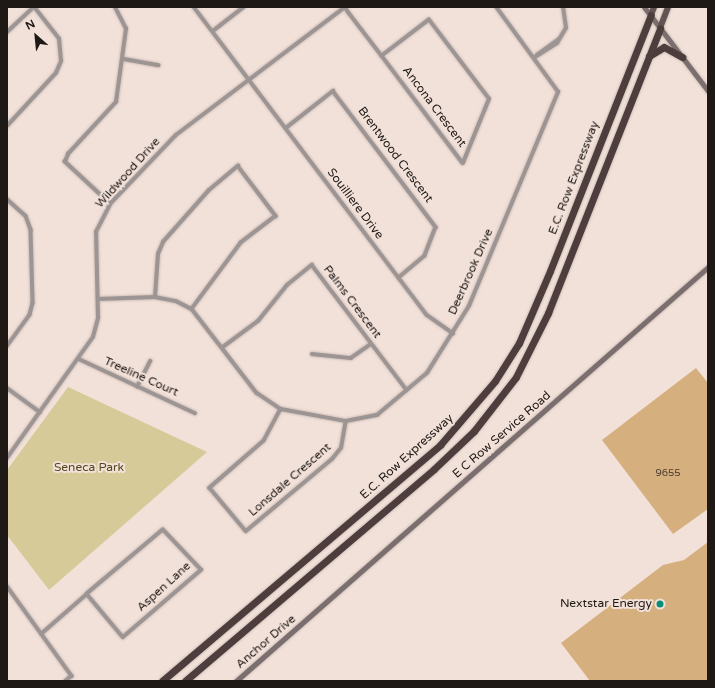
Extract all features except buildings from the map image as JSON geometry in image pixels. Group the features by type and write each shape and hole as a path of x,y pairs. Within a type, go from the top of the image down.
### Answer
{"highway":[{"name":"E.C. Row Expressway","path":"162,681 440,445 495,381 519,343 550,271 650,15"},
{"name":"E.C. Row Expressway","path":"185,681 434,469 474,431 516,377 548,313 660,28"},
{"path":"649,56 664,47 682,57"}],"main road":[{"name":"E.C. Row Expressway","path":"650,15 654,7"},
{"name":"E.C. Row Expressway","path":"660,28 668,7"}],"street":[{"path":"7,32 34,7 59,39 61,61 56,73 7,126"},
{"path":"110,204 65,162 68,154 116,102 124,58 126,29 115,7"},
{"name":"Souilliere Drive","path":"194,7 427,315 453,333"},
{"path":"212,31 244,7"},
{"name":"Ancona Crescent","path":"345,7 382,56 387,62 463,163 489,99 428,20 382,56"},
{"name":"Wildwood Drive","path":"7,458 79,359 93,337 98,299 96,232 110,204 176,135 345,7"},
{"path":"496,7 535,57 559,39 566,28 563,7"},
{"path":"644,7 708,90"},
{"name":"Deerbrook Drive","path":"98,299 155,297 176,301 192,309 223,347 257,393 281,409 346,421 377,415 427,373 469,306 558,92 535,57"},
{"path":"124,58 158,65"},
{"name":"Brentwood Crescent","path":"286,128 334,91 432,221 436,227 425,256 399,278"},
{"path":"155,297 158,254 163,242 209,190 238,166 276,216 241,243 192,309"},
{"path":"7,199 26,216 31,230 32,303 30,315 7,347"},
{"name":"Palms Crescent","path":"223,347 258,321 287,285 312,265 407,390"},
{"name":"E C Row Service Road","path":"309,618 708,267"},
{"path":"312,354 351,358 371,344"},
{"name":"Treeline Court","path":"79,359 195,413"},
{"path":"137,387 150,361"},
{"path":"7,388 40,412"},
{"name":"Lonsdale Crescent","path":"281,409 264,441 210,488 246,531 332,459 341,448 346,421"},
{"name":"Aspen Lane","path":"41,634 86,594 163,530 201,570 123,637 86,594"},
{"path":"7,586 72,676 66,681"},
{"name":"Anchor Drive","path":"236,681 309,618"}],"green space":[{"name":"Seneca Park","path":"68,387 207,452 49,590 7,535 7,470"}],"place":[{"name":"Nextstar Energy","path":"660,604"}]}
